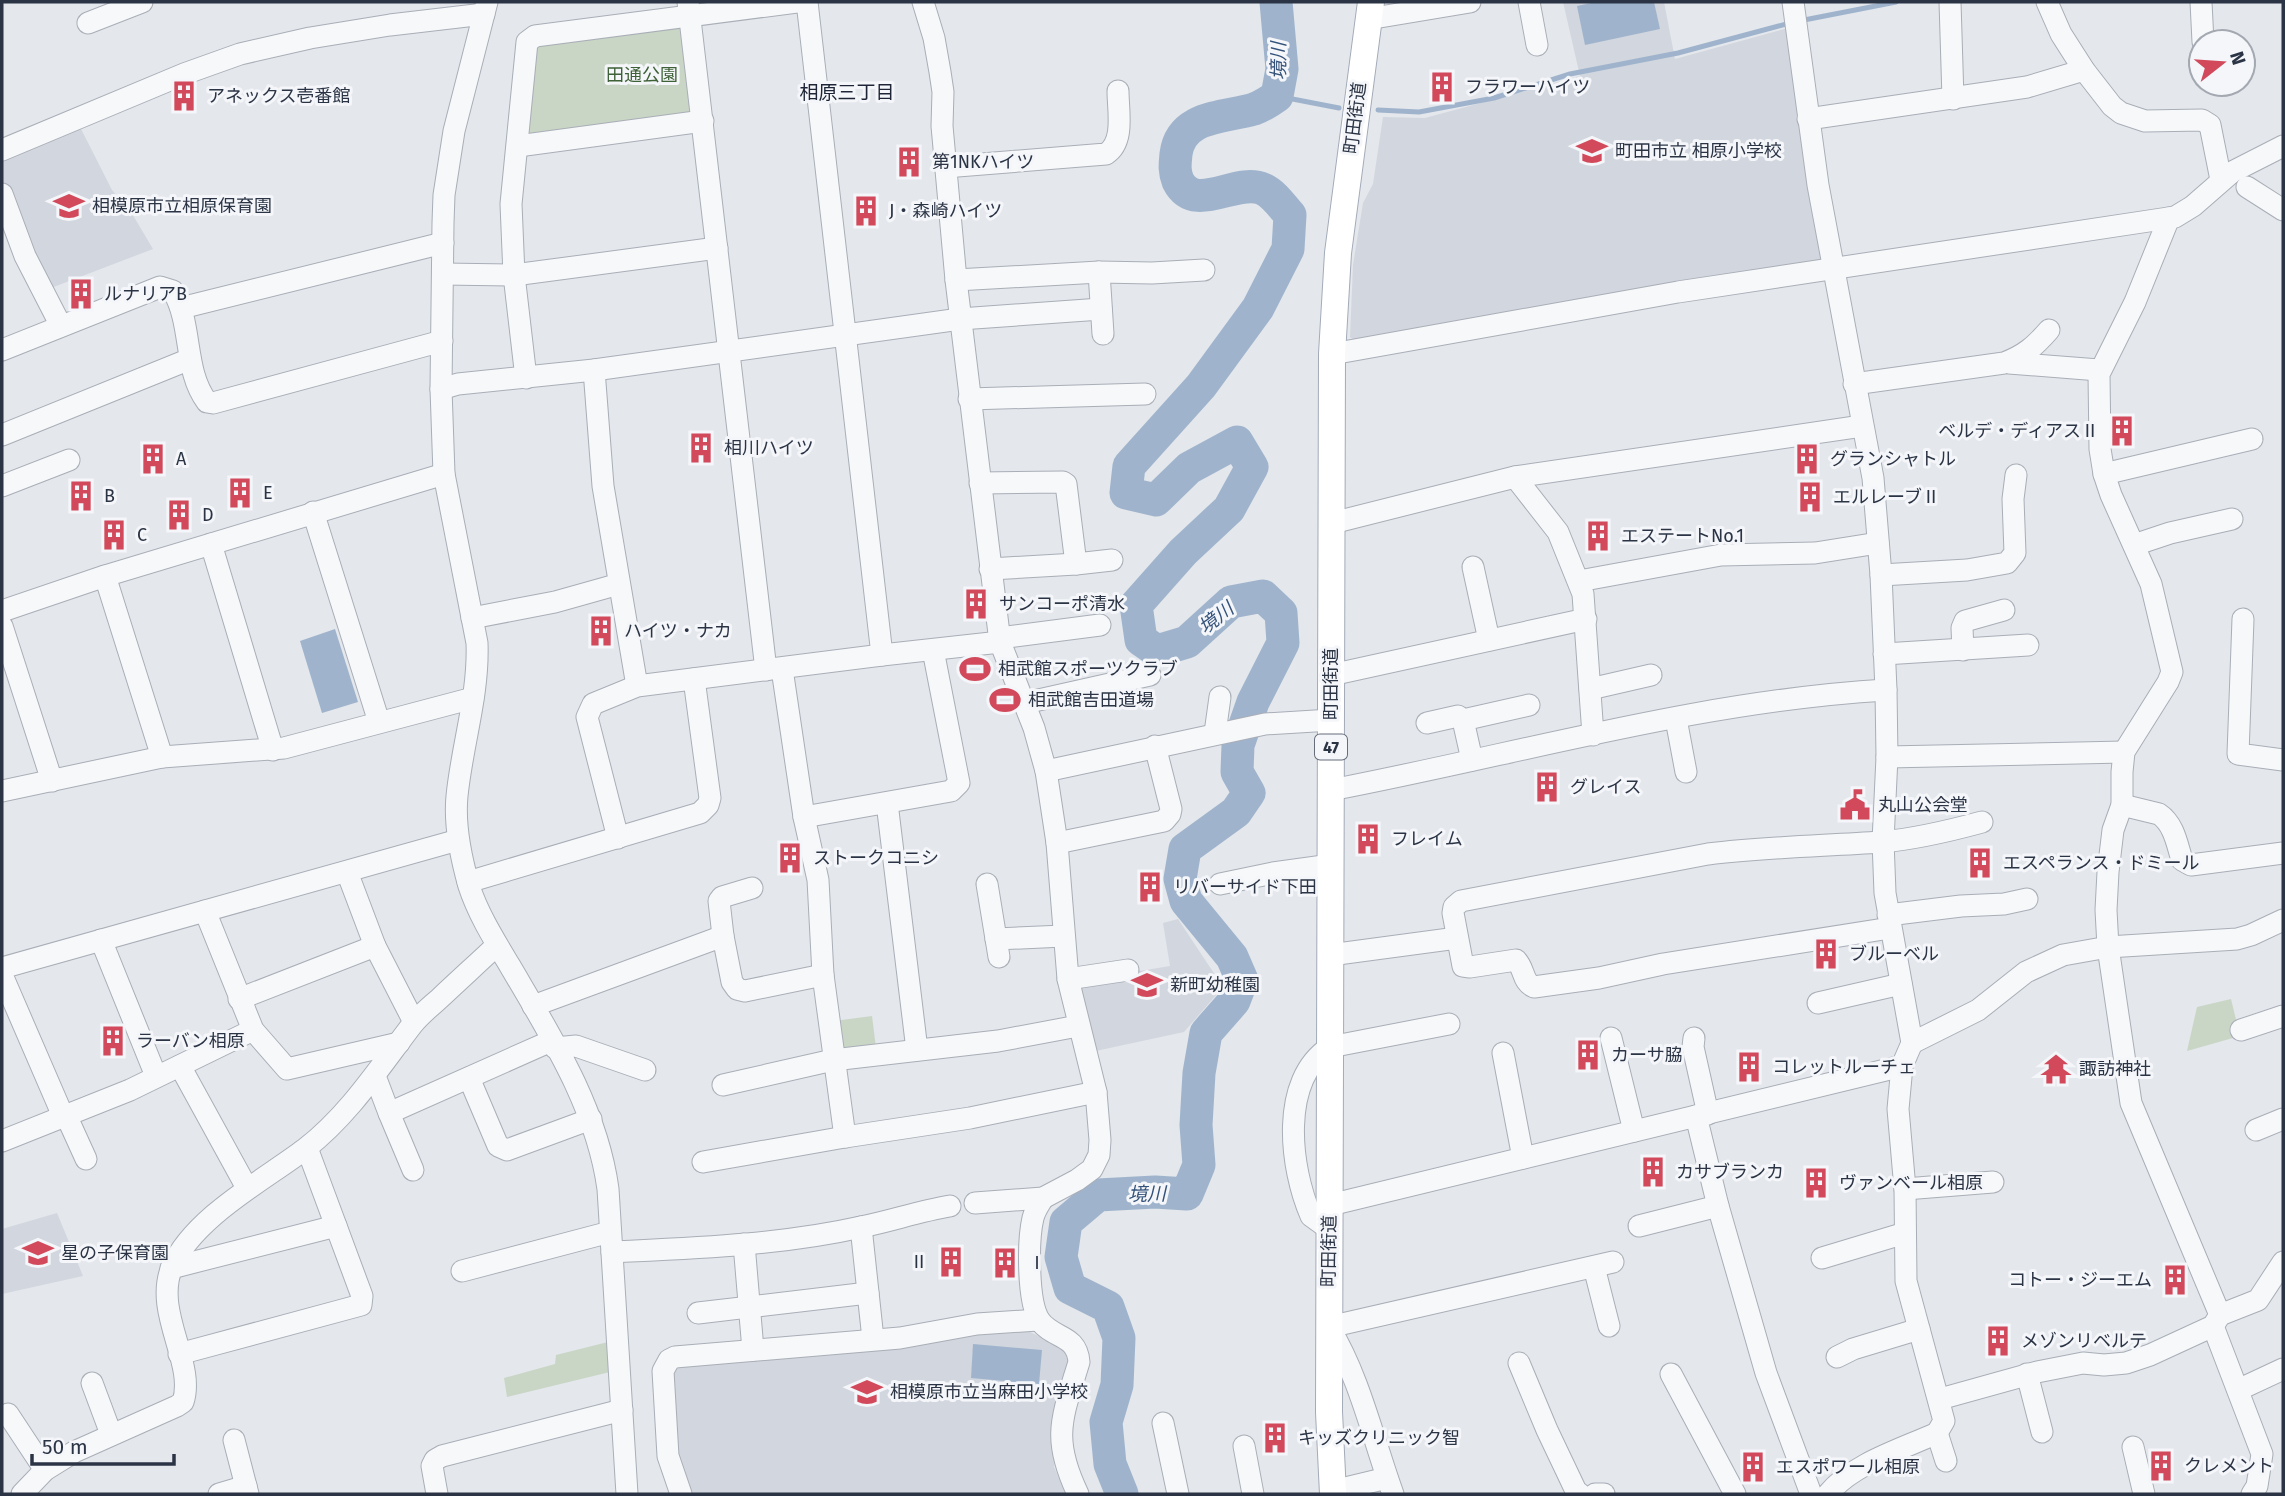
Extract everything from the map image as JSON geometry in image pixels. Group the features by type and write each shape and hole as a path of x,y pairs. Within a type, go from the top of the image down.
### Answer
{"main road":[{"name":"町田街道","path":"1333,1493 1329,1448 1332,354 1338,253 1370,10"}],"street":[{"path":"88,23 142,2"},
{"path":"526,378 514,275 511,204 525,48 529,38 690,9 797,2"},
{"path":"807,2 883,656"},
{"path":"923,2 940,72 945,167 960,319 1000,640 1025,703 1046,771 1069,979 1078,1026 1096,1092 1100,1140 1099,1155 1092,1169 1043,1198 975,1203"},
{"path":"1370,10 1470,2"},
{"path":"1529,2 1537,45"},
{"path":"1950,2 1953,99"},
{"path":"2047,2 2061,34 2112,106 2131,118 2206,121 2210,125 2221,180"},
{"path":"2201,2 2202,28"},
{"path":"2,150 184,74 240,54 324,36 485,8 447,166 444,195 441,389 443,474 477,643 478,666 456,798 458,840 473,896 497,945 582,1097 605,1169 627,1494"},
{"path":"690,9 729,352 774,669 818,880 823,975 845,1137"},
{"path":"1795,16 1832,270 1872,478 1881,575 1886,690 1883,841 1889,921 1912,1043 1902,1066 1898,1109 1905,1189 1906,1281 1944,1421 1937,1433 1855,1471 1837,1483 1828,1494"},
{"path":"1808,119 2027,87 2084,70"},
{"path":"945,167 1106,154 1111,151 1117,139 1118,91"},
{"path":"518,146 703,121"},
{"path":"1332,354 1678,292 2169,218 2184,212 2221,180 2258,157 2283,146"},
{"path":"2246,187 2283,210"},
{"path":"2,194 25,256 61,326"},
{"path":"2169,218 2134,302 2099,370 2100,449 2104,474 2151,584 2172,671 2168,682 2124,752 2122,805 2113,830 2108,872 2108,947 2131,1103 2217,1320 2238,1390 2262,1454 2252,1494"},
{"path":"181,308 443,243"},
{"path":"443,274 514,275 717,248"},
{"path":"956,280 1099,272 1152,274 1204,270"},
{"path":"1099,272 1103,334"},
{"path":"2,350 160,287 173,291 181,308 190,359 203,398 207,402 213,403 442,341"},
{"path":"441,389 458,384 594,370 960,319 1101,309"},
{"path":"1854,384 2004,362 2020,357 2034,348 2049,330"},
{"path":"2,435 190,359"},
{"path":"2004,362 2099,370"},
{"path":"594,370 603,486 636,686"},
{"path":"969,399 1144,394"},
{"path":"1332,523 1515,477 1862,426"},
{"path":"2104,474 2252,439"},
{"path":"2,485 69,460"},
{"path":"2,611 105,576 443,474"},
{"path":"1881,575 1967,570 2007,563 2015,553 2013,499 2016,475"},
{"path":"1515,477 1558,532 1579,581 1586,619 1593,735"},
{"path":"980,483 1066,484 1076,564"},
{"path":"313,512 379,722"},
{"path":"2134,545 2170,533 2232,519"},
{"path":"1579,581 1721,555 1815,553 1878,543"},
{"path":"211,544 273,750"},
{"path":"990,569 1112,559"},
{"path":"1473,567 1489,640"},
{"path":"105,576 162,757"},
{"path":"472,618 555,602 619,584"},
{"path":"1963,650 1962,628 1965,621 2004,610"},
{"path":"1331,675 1586,619"},
{"path":"2243,619 2238,754 2283,760"},
{"path":"618,838 587,713 593,704 636,686 933,650 1100,625"},
{"path":"2,626 52,781"},
{"path":"1884,654 2028,645"},
{"path":"804,817 951,791 959,783 933,650"},
{"path":"1025,703 1150,675"},
{"path":"1590,689 1651,675"},
{"path":"468,882 700,813 710,799 694,679"},
{"path":"1331,790 1676,719 1820,694 1886,690"},
{"path":"1218,733 1220,697"},
{"path":"2,791 162,757 273,750 473,698"},
{"path":"1463,720 1529,705"},
{"path":"1427,723 1458,716 1463,720 1472,760"},
{"path":"1046,771 1265,724 1331,719"},
{"path":"1676,719 1686,772"},
{"path":"1056,843 1168,818 1171,809 1155,746"},
{"path":"1886,757 2124,752"},
{"path":"887,803 917,1050"},
{"path":"2122,805 2164,817 2170,823 2182,860 2186,864 2283,853"},
{"path":"1982,822 1942,833 1883,841 1708,854 1461,901 1453,913 1463,966 1516,961 1521,966 1525,981 1534,987 1599,978 1961,906 2027,900"},
{"path":"2,968 458,840"},
{"path":"1220,884 1331,865"},
{"path":"346,872 375,946 414,1022"},
{"path":"987,884 997,948 1064,936"},
{"path":"752,888 722,897 719,901 732,982 737,989 745,991 823,975"},
{"path":"205,911 253,1030 282,1066 291,1070 399,1043"},
{"path":"1912,1043 1989,1004 2026,972 2049,960 2108,947 2237,939 2283,920"},
{"path":"533,1006 723,936"},
{"path":"1330,955 1457,939"},
{"path":"101,940 156,1076"},
{"path":"22,1494 45,1470 74,1452 183,1402 185,1381 166,1293 172,1268 190,1239 247,1188 307,1148 353,1103 414,1022 497,945"},
{"path":"239,999 375,946"},
{"path":"1069,979 1128,970"},
{"path":"2,975 86,1159"},
{"path":"1818,1003 1901,984"},
{"path":"2241,1030 2283,1016"},
{"path":"1449,1024 1330,1047 1319,1054 1306,1072 1293,1120 1296,1165 1313,1219 1330,1217 1523,1158 1902,1066"},
{"path":"723,1085 833,1060 998,1041 1078,1026"},
{"path":"2,1142 104,1101 253,1030"},
{"path":"1611,1038 1634,1132"},
{"path":"1694,1038 1702,1115 1718,1206 1766,1373 1811,1494"},
{"path":"389,1112 553,1044 576,1046 645,1070"},
{"path":"1503,1053 1523,1158"},
{"path":"180,1066 247,1188"},
{"path":"375,1076 413,1170"},
{"path":"469,1078 498,1146 502,1149 507,1150 591,1119"},
{"path":"704,1162 970,1118 1096,1092"},
{"path":"2256,1130 2283,1119"},
{"path":"179,1354 361,1305 362,1296 307,1148"},
{"path":"1905,1189 1993,1182"},
{"path":"1043,1198 1033,1217 1030,1282 1038,1320 1049,1330 1070,1341 1078,1356 1079,1363 1061,1419 1063,1457 1078,1494"},
{"path":"462,1271 611,1242 744,1244 861,1227 950,1206"},
{"path":"1639,1226 1718,1206"},
{"path":"172,1268 336,1226"},
{"path":"861,1227 873,1339"},
{"path":"1822,1258 1905,1233"},
{"path":"744,1244 753,1350"},
{"path":"1940,1399 2027,1374 2083,1363 2126,1363 2150,1355 2258,1300 2283,1262"},
{"path":"1333,1493 1390,1486 1352,1373 1329,1327 1604,1265 1609,1326"},
{"path":"698,1313 868,1293"},
{"path":"681,1494 668,1456 663,1371 665,1365 675,1356 924,1335 977,1324 1038,1320"},
{"path":"1837,1357 1919,1329"},
{"path":"1520,1363 1547,1430 1576,1491 1580,1494"},
{"path":"2238,1390 2283,1369"},
{"path":"1671,1374 1735,1494"},
{"path":"2027,1374 2042,1432"},
{"path":"92,1383 111,1434"},
{"path":"437,1494 432,1466 435,1460 622,1410"},
{"path":"8,1414 45,1470"},
{"path":"1163,1423 1178,1494"},
{"path":"1937,1433 1946,1461"},
{"path":"219,1494 247,1490 234,1440"},
{"path":"1244,1446 1253,1494"},
{"path":"2133,1447 2144,1494"},
{"path":"1595,1494 1604,1494"}],"shaded area":[{"name":"町田市立 相原小学校","path":"1563,2 1664,2 1675,59 1788,28 1821,261 1357,342 1350,337 1353,265 1363,203 1373,184 1383,117 1425,118 1580,76"},
{"name":"相模原市立相原保育園","path":"79,125 112,190 134,217 153,249 51,288 36,262 2,179 2,159"},
{"name":"新町幼稚園","path":"1178,919 1223,987 1184,1032 1091,1052 1074,982 1170,966 1163,923"},
{"name":"星の子保育園","path":"57,1213 83,1276 2,1294 2,1229"},
{"name":"相模原市立当麻田小学校","path":"1026,1330 1067,1350 1070,1370 1053,1413 1054,1467 1066,1494 689,1494 676,1454 671,1372 677,1365"}],"green space":[{"name":"田通公園","path":"685,20 698,117 529,135 535,42"},
{"path":"2231,999 2240,1036 2187,1051 2197,1007"},
{"path":"872,1016 876,1048 844,1052 834,1021"},
{"path":"608,1342 610,1372 507,1397 504,1378 555,1364 556,1355"}],"water":[{"path":"1596,2 1654,2 1660,29 1585,45 1577,6"},
{"path":"335,629 358,702 322,713 300,641"},
{"path":"973,1344 1042,1350 1039,1384 971,1378"}],"waterway":[{"name":"境川","path":"1122,1494 1110,1464 1106,1422 1117,1385 1119,1338 1108,1307 1070,1288 1061,1257 1066,1222 1098,1195 1155,1192 1187,1194 1199,1165 1196,1125 1199,1073 1206,1033 1234,1001 1242,980 1232,957 1186,901 1180,879 1185,849 1236,812 1249,793 1237,772 1238,745 1253,702 1283,643 1281,613 1263,596 1231,602 1187,642 1157,651 1141,640 1136,605 1183,552 1229,509 1252,467 1237,442 1189,468 1156,500 1126,493 1129,466 1201,386 1258,308 1288,249 1290,215 1267,191 1241,187 1195,195 1185,191 1178,181 1175,168 1180,141 1195,125 1254,109 1277,96 1282,69 1276,2"},
{"path":"1799,21 1896,2"},
{"path":"1378,110 1419,112 1494,98 1570,74 1678,53 1790,23"},
{"path":"1277,96 1339,108"}],"place":[{"name":"フラワーハイツ","path":"1442,87"},
{"name":"アネックス壱番館","path":"184,96"},
{"name":"町田市立 相原小学校","path":"1592,151"},
{"name":"第1NKハイツ","path":"909,162"},
{"name":"相模原市立相原保育園","path":"69,206"},
{"name":"J・森崎ハイツ","path":"866,211"},
{"name":"ルナリアB","path":"81,294"},
{"name":"ベルデ・ディアスⅡ","path":"2122,431"},
{"name":"相川ハイツ","path":"701,448"},
{"name":"A","path":"153,459"},
{"name":"グランシャトル","path":"1807,459"},
{"name":"E","path":"240,493"},
{"name":"B","path":"81,496"},
{"name":"エルレーブⅡ","path":"1810,497"},
{"name":"D","path":"179,515"},
{"name":"C","path":"114,535"},
{"name":"エステートNo.1","path":"1598,536"},
{"name":"サンコーポ清水","path":"976,604"},
{"name":"ハイツ・ナカ","path":"601,631"},
{"name":"相武館スポーツクラブ","path":"975,669"},
{"name":"相武館吉田道場","path":"1005,700"},
{"name":"グレイス","path":"1547,787"},
{"name":"丸山公会堂","path":"1855,805"},
{"name":"フレイム","path":"1368,839"},
{"name":"ストークコニシ","path":"790,858"},
{"name":"エスペランス・ドミール","path":"1980,863"},
{"name":"リバーサイド下田","path":"1150,887"},
{"name":"ブルーベル","path":"1826,954"},
{"name":"新町幼稚園","path":"1147,985"},
{"name":"ラーバン相原","path":"113,1041"},
{"name":"カーサ脇","path":"1588,1055"},
{"name":"コレットルーチェ","path":"1749,1067"},
{"name":"諏訪神社","path":"2056,1069"},
{"name":"カサブランカ","path":"1653,1172"},
{"name":"ヴァンベール相原","path":"1816,1183"},
{"name":"星の子保育園","path":"38,1253"},
{"name":"Ⅱ","path":"951,1262"},
{"name":"Ⅰ","path":"1005,1263"},
{"name":"コトー・ジーエム","path":"2175,1280"},
{"name":"メゾンリベルテ","path":"1998,1341"},
{"name":"相模原市立当麻田小学校","path":"867,1392"},
{"name":"キッズクリニック智","path":"1275,1438"},
{"name":"クレメント","path":"2161,1466"},
{"name":"エスポワール相原","path":"1753,1467"}],"district":[{"name":"相原三丁目","path":"847,92"}]}
